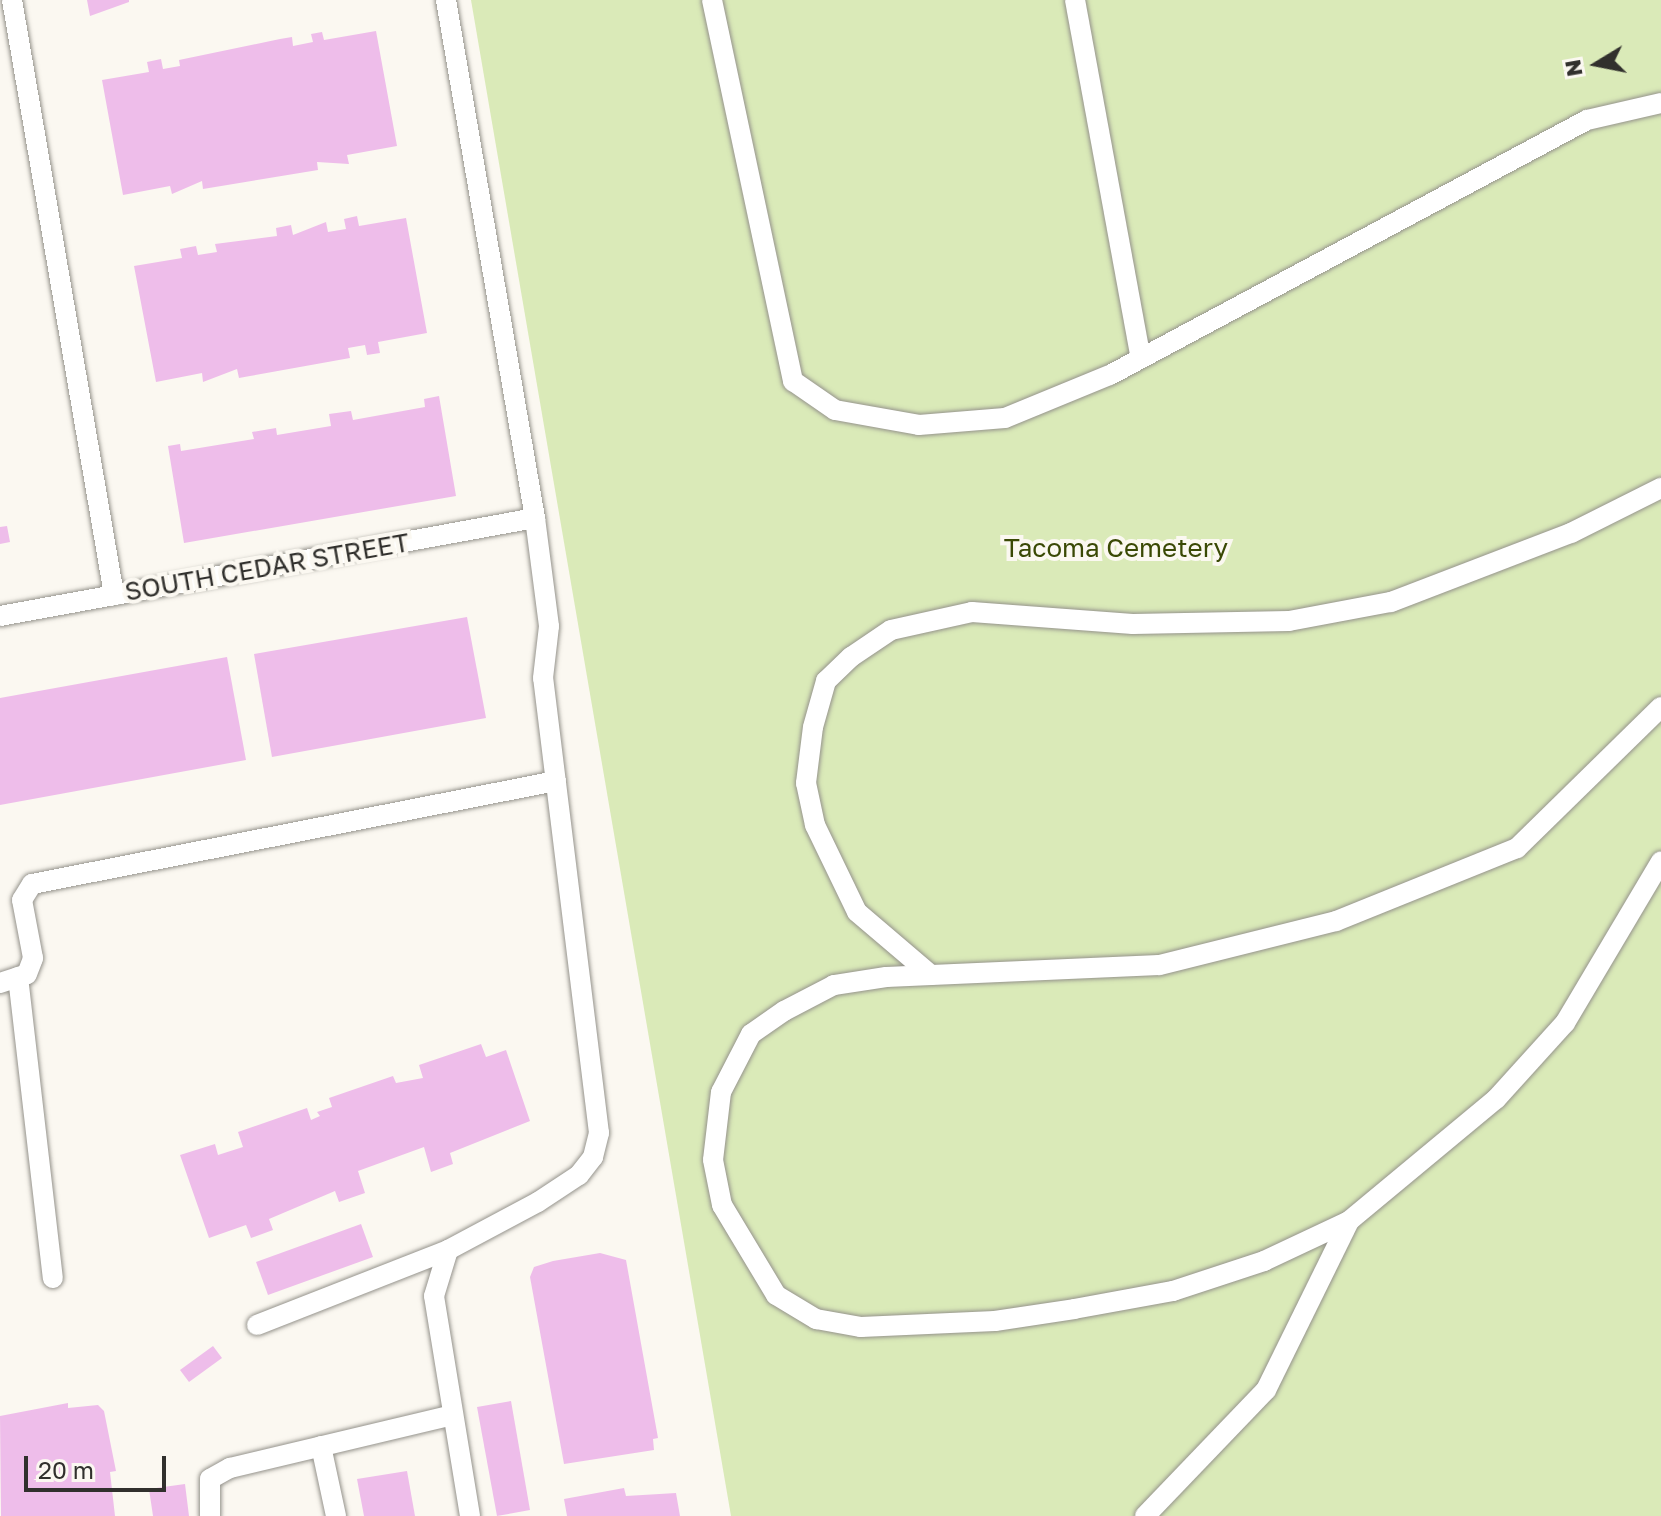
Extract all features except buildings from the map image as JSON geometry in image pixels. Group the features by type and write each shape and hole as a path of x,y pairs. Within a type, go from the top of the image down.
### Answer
{"lane":[{"path":"12,0 114,595"},
{"path":"257,1325 448,1250 579,1175 593,1157 599,1133 543,678 549,626 535,518 446,0"},
{"path":"712,0 793,381 835,410 919,425 1005,418 1141,358 1587,120 1661,103"},
{"path":"1075,0 1141,358"},
{"path":"931,975 857,912 815,825 806,783 826,681 878,639 972,612 1133,624 1289,621 1391,602 1571,533 1661,488"},
{"name":"SOUTH CEDAR STREET","path":"0,616 535,518"},
{"path":"1661,707 1517,848 1336,921 1159,965 931,975 834,985 784,1011 751,1034 721,1092 713,1160 722,1205 776,1295 816,1319 861,1327 995,1321 1131,1299 1264,1261 1349,1221 1496,1099 1565,1023 1661,861"},
{"path":"53,1278 9,980 33,958 22,900 32,884 556,781"},
{"path":"1145,1516 1266,1390 1349,1221"},
{"path":"448,1250 434,1296 470,1516"},
{"path":"210,1516 210,1479 230,1468 452,1415"},
{"path":"321,1446 336,1516"}],"green space":[{"name":"Tacoma Cemetery","path":"471,0 1661,0 1661,1516 731,1516"}]}
